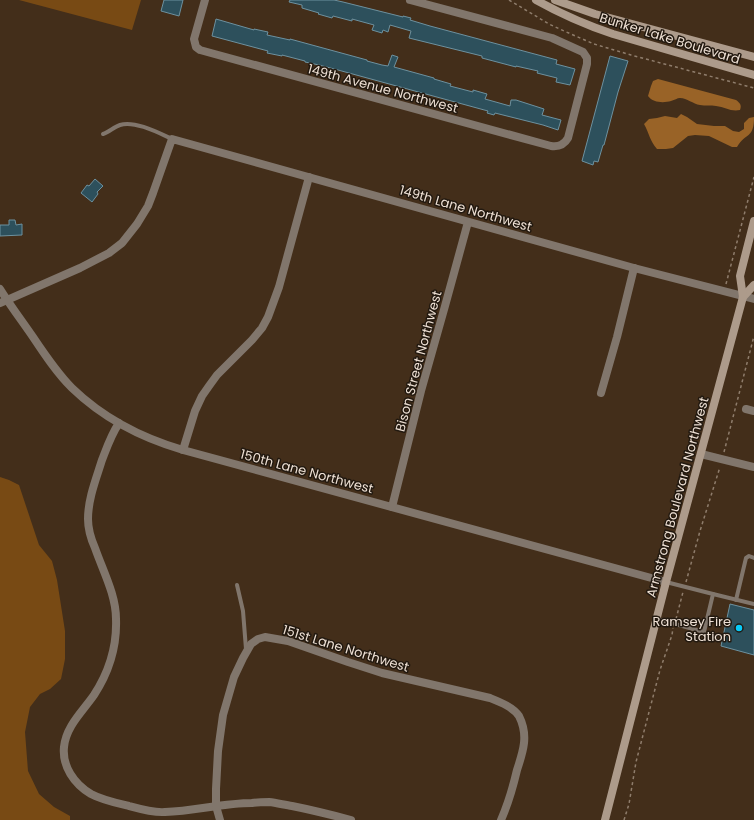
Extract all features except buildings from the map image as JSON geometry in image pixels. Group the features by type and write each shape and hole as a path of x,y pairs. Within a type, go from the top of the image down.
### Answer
{"main road":[{"name":"Bunker Lake Boulevard","path":"536,0 592,27 754,75"},
{"name":"Bunker Lake Boulevard","path":"555,0 595,14 754,57"},
{"name":"Armstrong Boulevard Northwest","path":"605,820 666,582 743,297 740,276 754,221"},
{"name":"Armstrong Boulevard Northwest","path":"743,297 754,285"}],"street":[{"name":"149th Avenue Northwest","path":"205,0 194,39 196,47 205,52 551,146 564,144 568,138 587,64 587,58 583,52 552,38 410,0"},
{"name":"149th Lane Northwest","path":"172,139 634,268 754,299"},
{"path":"4,301 80,268 109,253 122,243 137,224 148,206 172,139"},
{"path":"183,450 202,396 217,375 252,340 262,328 268,317 279,287 309,177"},
{"name":"Bison Street Northwest","path":"392,507 421,391 468,222"},
{"path":"601,393 634,268"},
{"name":"150th Lane Northwest","path":"0,289 4,301 61,376 81,396 119,423 142,435 183,450 666,582"},
{"path":"119,423 113,433 97,475 91,494 88,521 94,546 113,597 116,613 116,638 108,669 101,684 76,718 66,738 64,757 70,774 75,781 90,794 108,801 145,810 164,813 236,803 270,802 313,810 351,820"},
{"path":"701,454 754,467"},
{"name":"151st Lane Northwest","path":"220,820 216,806 216,789 218,750 223,715 234,677 251,644 258,639 265,637 288,641 382,673 490,698 502,703 512,710 518,715 521,722 524,731 524,744 509,801 501,820"}],"lane":[{"path":"103,134 120,125 128,124 145,127 172,139"},
{"path":"736,600 746,558 749,556 754,558"},
{"path":"666,582 754,604"},
{"path":"237,585 243,611 247,652"},
{"path":"657,619 704,632 713,594"}],"path":[{"path":"509,0 549,24 594,44 754,88"},
{"path":"724,291 754,177"},
{"path":"624,820 629,804 636,762 660,670 672,634 700,531 722,459 754,336"}],"shaded area":[{"path":"19,0 141,0 132,30"},
{"path":"658,79 736,100 740,104 740,110 700,105 683,98 665,102 653,100 648,96 653,81"},
{"path":"681,114 697,124 725,126 733,131 739,132 744,129 744,123 749,118 754,117 754,124 749,135 740,142 737,147 732,147 709,136 695,135 688,136 673,148 657,149 644,124 649,119 665,116 677,118"},
{"path":"0,477 19,485 39,545 52,561 57,580 65,631 65,659 61,679 50,689 40,694 30,707 25,732 28,771 39,794 54,807 70,816 70,820 0,820"}],"place":[{"name":"Ramsey Fire Station","path":"739,628"}]}
